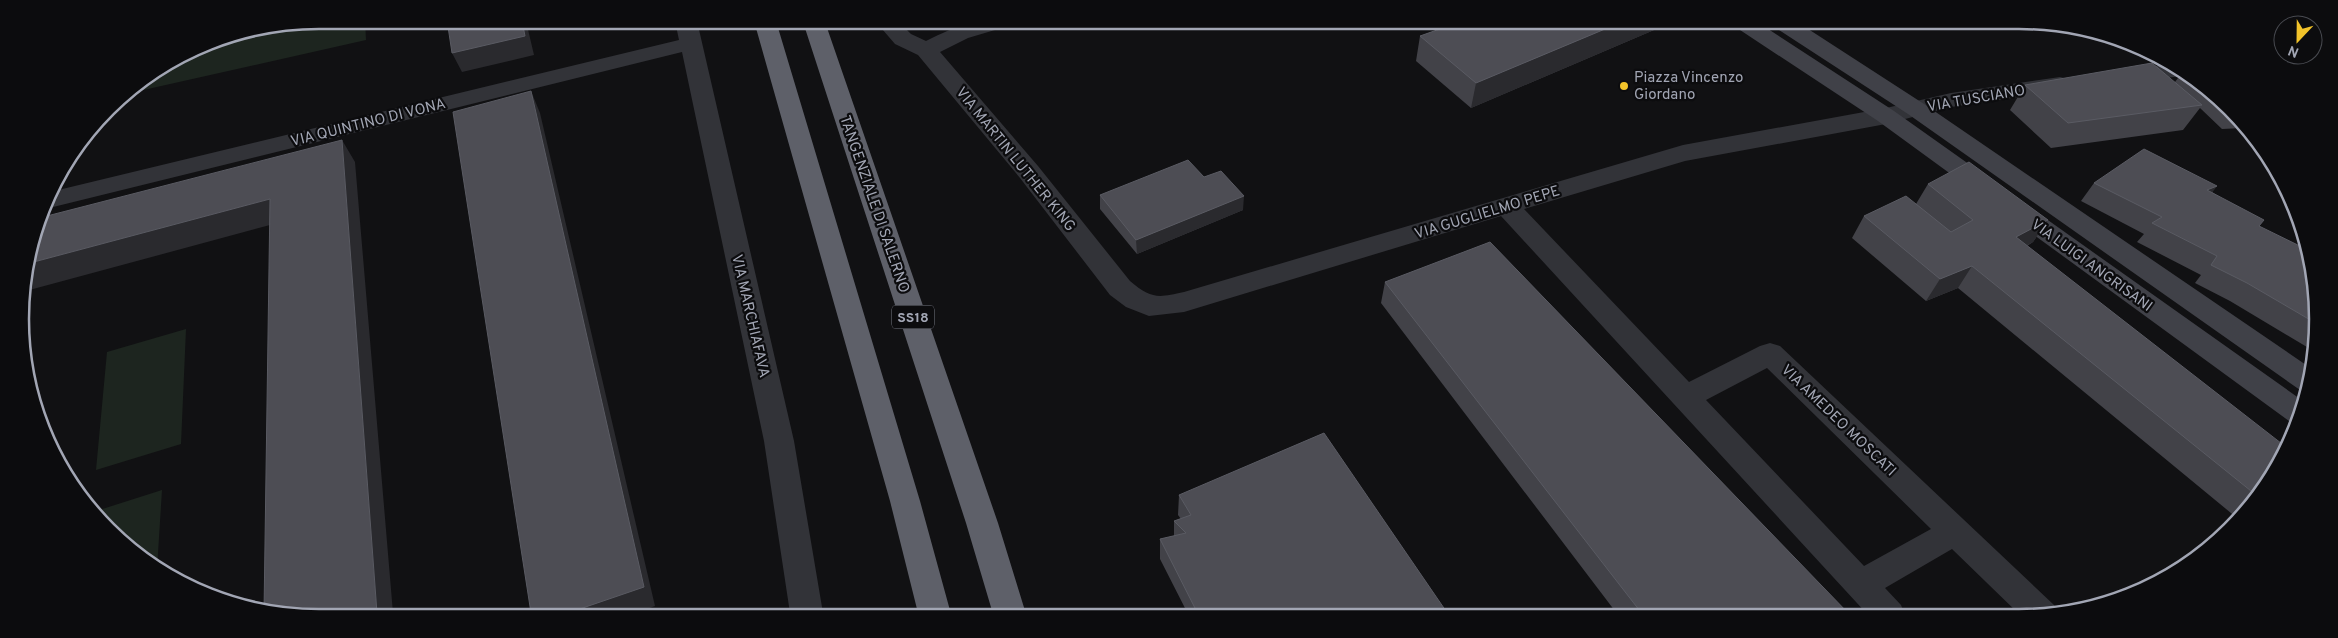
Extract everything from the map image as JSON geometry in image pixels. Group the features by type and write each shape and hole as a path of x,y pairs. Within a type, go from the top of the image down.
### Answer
{"highway":[{"path":"767,29 905,501 934,609"},
{"name":"TANGENZIALE DI SALERNO","path":"816,29 982,523 1008,609"}],"street":[{"name":"VIA MARTIN LUTHER KING","path":"894,29 904,39 926,50 1029,172 1105,270"},
{"path":"926,50 960,33 973,29"},
{"name":"VIA LUIGI ANGRISANI","path":"1754,29 1886,116 2295,410"},
{"name":"VIA LUIGI ANGRISANI","path":"1793,29 1916,108 2304,378"},
{"name":"VIA QUINTINO DI VONA","path":"55,199 687,33"},
{"name":"VIA MARCHIAFAVA","path":"687,33 779,441 806,609"},
{"name":"VIA TUSCIANO","path":"1916,108 1951,100 2094,79 2170,71"},
{"path":"1886,116 1916,108"},
{"name":"VIA GUGLIELMO PEPE","path":"1105,270 1120,288 1138,304 1164,306 1683,153 1886,116"},
{"path":"1506,206 1884,609"},
{"name":"VIA AMEDEO MOSCATI","path":"1685,396 1770,354 2035,609"},
{"path":"1861,585 1955,531"}],"shaded area":[{"path":"300,29 365,29 366,40 140,91 174,68 208,51 262,34"},
{"path":"186,329 181,444 96,470 107,352"},
{"path":"162,490 158,560 128,537 101,510"}],"building":[{"path":"448,29 524,29 525,36 452,53"},
{"path":"1440,29 1605,29 1476,83 1420,36"},
{"path":"2152,63 2202,105 2068,123 2025,85"},
{"path":"531,91 644,587 580,609 530,609 453,112"},
{"path":"342,140 377,609 300,609 264,604 270,199 34,262 48,216"},
{"path":"2144,149 2217,186 2207,190 2264,220 2259,226 2300,246 2307,281 2309,319 2247,283 2211,265 2217,256 2152,223 2162,217 2094,183"},
{"path":"1188,160 1204,177 1221,171 1244,196 1136,240 1100,195"},
{"path":"1969,162 2048,220 2016,237 2281,443 2252,492 1972,266 1940,279 1864,216 1906,196 1951,232 1973,220 1928,184"},
{"path":"1490,242 1844,609 1638,609 1385,282"},
{"path":"1324,433 1445,609 1195,609 1160,539 1186,533 1174,521 1191,515 1179,495"}],"place":[{"name":"Piazza Vincenzo Giordano","path":"1624,86"}]}
